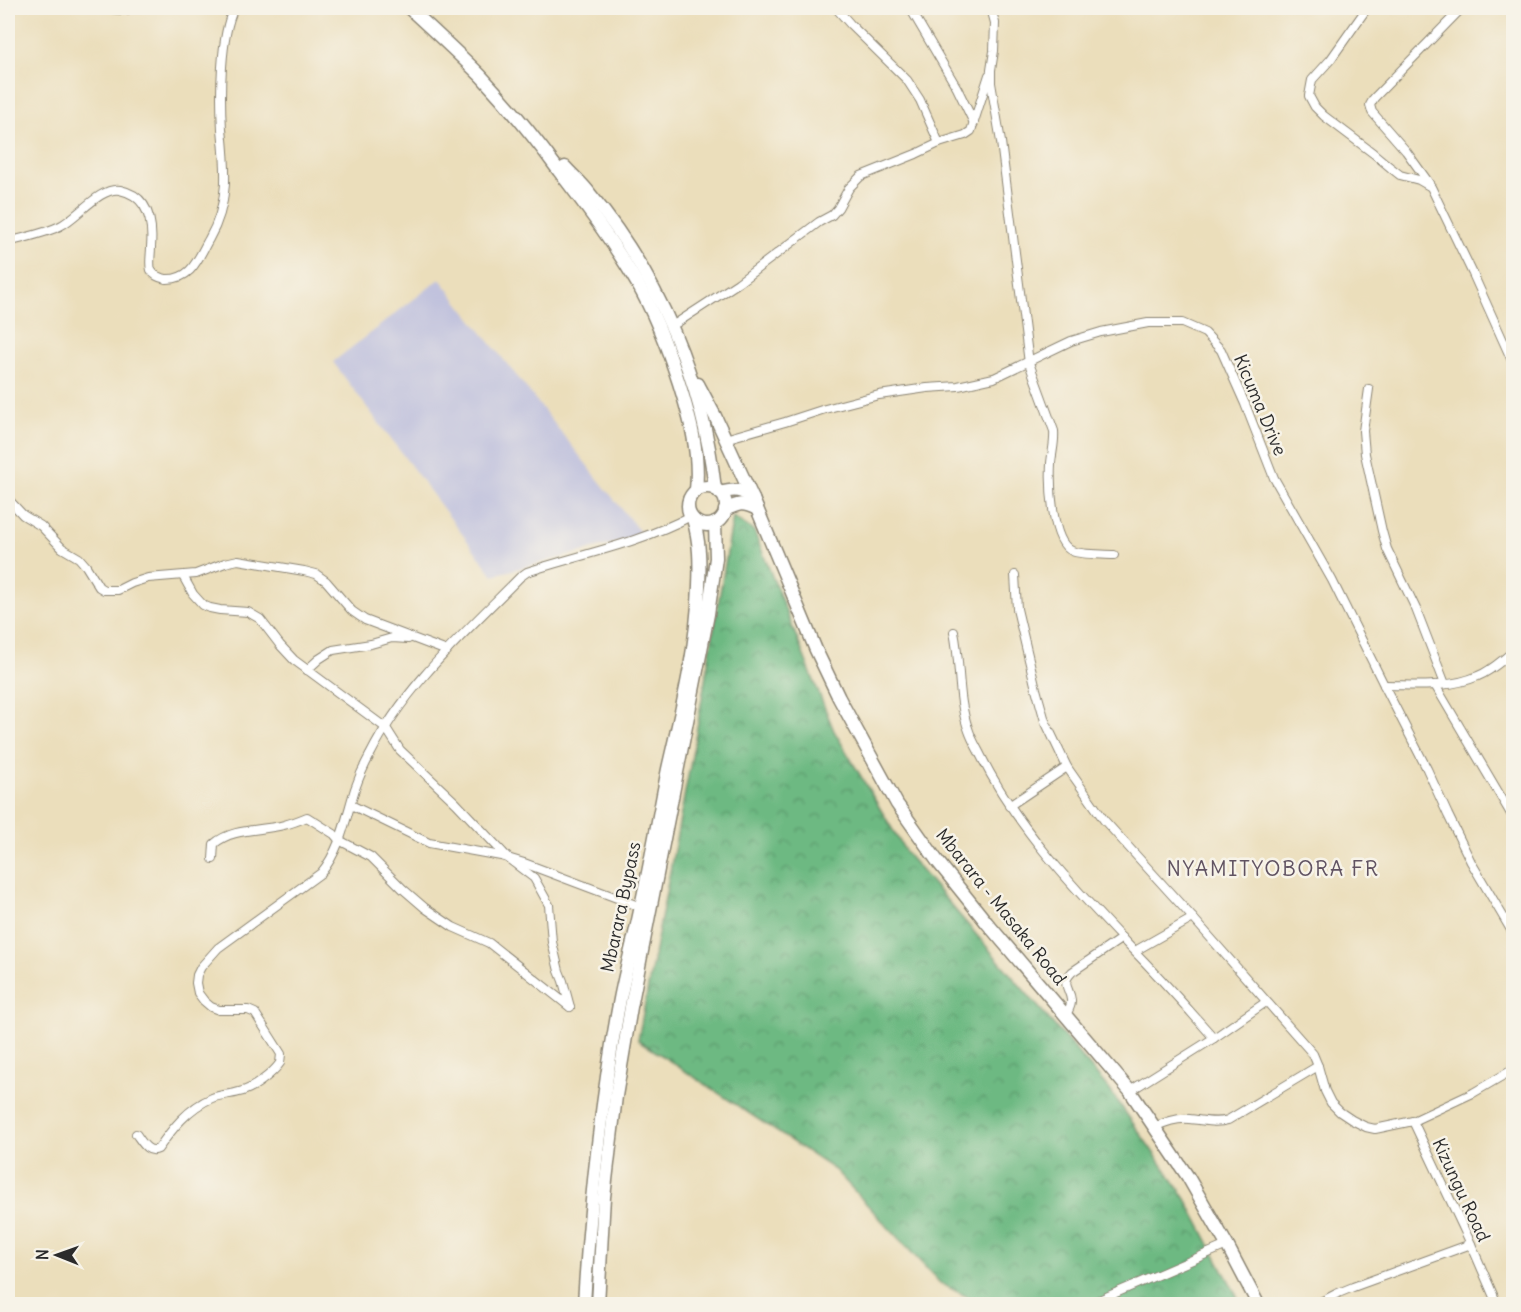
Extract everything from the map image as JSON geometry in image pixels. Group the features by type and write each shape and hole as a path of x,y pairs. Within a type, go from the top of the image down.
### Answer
{"main road":[{"path":"409,8 481,76 540,144 602,228 638,284 670,357 690,424 697,459 696,490"},
{"path":"540,144 589,192 632,250 672,326 688,368 705,395 709,418 711,458 718,491 725,501 725,510 715,523 704,525 692,518 687,507 688,500 696,490 705,487 718,491 742,490 755,504"},
{"name":"Mbarara - Masaka Road","path":"709,418 725,439 839,698 897,804 938,862 987,923 1130,1091 1188,1177 1258,1305"},
{"path":"725,510 738,504 755,504"},
{"name":"Mbarara Bypass","path":"584,1305 593,1180 620,997 641,908 658,815 685,695 698,617 699,558 697,532 692,518"},
{"name":"Mbarara Bypass","path":"598,1305 604,1197 616,1096 631,1007 708,614 716,558 715,523"}],"street":[{"path":"99,8 124,10 135,8"},
{"path":"8,242 62,225 101,194 113,189 121,190 133,195 147,209 151,224 150,265 156,276 163,279 176,279 185,275 193,267 216,228 223,206 226,171 222,125 222,75 224,48 234,8"},
{"path":"836,8 907,80 920,100 939,143"},
{"path":"910,8 957,88 974,123"},
{"path":"991,8 995,22 991,83 1004,165 1029,363 1054,431 1051,464 1052,500 1057,531 1071,551 1114,555"},
{"path":"1367,8 1331,59 1312,80 1309,96 1324,116 1400,175 1424,182 1431,187"},
{"path":"1462,8 1374,98 1370,105 1372,112 1406,151 1431,187 1514,365"},
{"path":"672,326 738,283 819,222 832,215 849,188 861,176 971,131 991,70"},
{"name":"Kicuma Drive","path":"725,439 879,395 958,386 994,378 1071,341 1101,332 1148,323 1182,323 1205,333 1221,350 1274,478 1332,580 1471,862 1514,935"},
{"path":"1369,389 1363,431 1365,454 1382,531 1387,549 1416,609 1445,684"},
{"path":"8,499 23,515 41,526 62,548 79,558 104,590 118,590 148,578 196,574 238,560 304,571 316,574 326,581 351,611 365,620 447,651"},
{"path":"136,1134 149,1150 158,1149 181,1120 197,1106 212,1098 246,1090 258,1083 280,1063 281,1054 255,1013 248,1010 219,1010 211,1007 198,993 197,975 218,948 321,873 329,864 369,756 420,679 527,572 601,552 692,518"},
{"path":"1015,575 1017,609 1036,689 1046,721 1067,767 1104,820 1313,1054 1325,1091 1331,1103 1340,1112 1366,1127 1375,1129 1413,1121 1473,1093 1514,1069"},
{"path":"183,576 193,594 203,605 254,615 294,660 386,728 400,750 456,803 509,859 534,878 549,905 552,942 570,1007 489,943 453,927 425,908 371,857 339,840 334,834 307,817 284,825 248,831 220,839 213,844 213,859"},
{"path":"954,632 961,701 969,731 993,780 1009,806 1079,894 1135,951 1214,1038"},
{"path":"307,670 319,658 333,650 392,638 417,639"},
{"path":"1384,685 1460,683 1480,675 1514,651"},
{"path":"1435,685 1514,819"},
{"path":"1009,806 1067,767"},
{"path":"351,805 429,843 524,863 641,908"},
{"path":"1135,951 1193,918"},
{"path":"1066,1015 1071,1000 1066,982 1067,976 1122,938"},
{"path":"1130,1091 1266,1002"},
{"path":"1154,1127 1178,1119 1219,1123 1228,1120 1318,1066"},
{"name":"Kizungu Road","path":"1413,1121 1497,1305"},
{"path":"1317,1305 1353,1287 1471,1244"},
{"path":"1090,1305 1227,1245"}],"shaded area":[{"path":"440,279 643,536 493,575 333,362"}],"green space":[{"path":"733,517 754,531 834,731 907,854 1109,1089 1186,1199 1241,1304 977,1304 974,1300 940,1283 835,1170 638,1040 694,745"}],"district":[{"name":"NYAMITYOBORA FR","path":"1273,869"}]}
